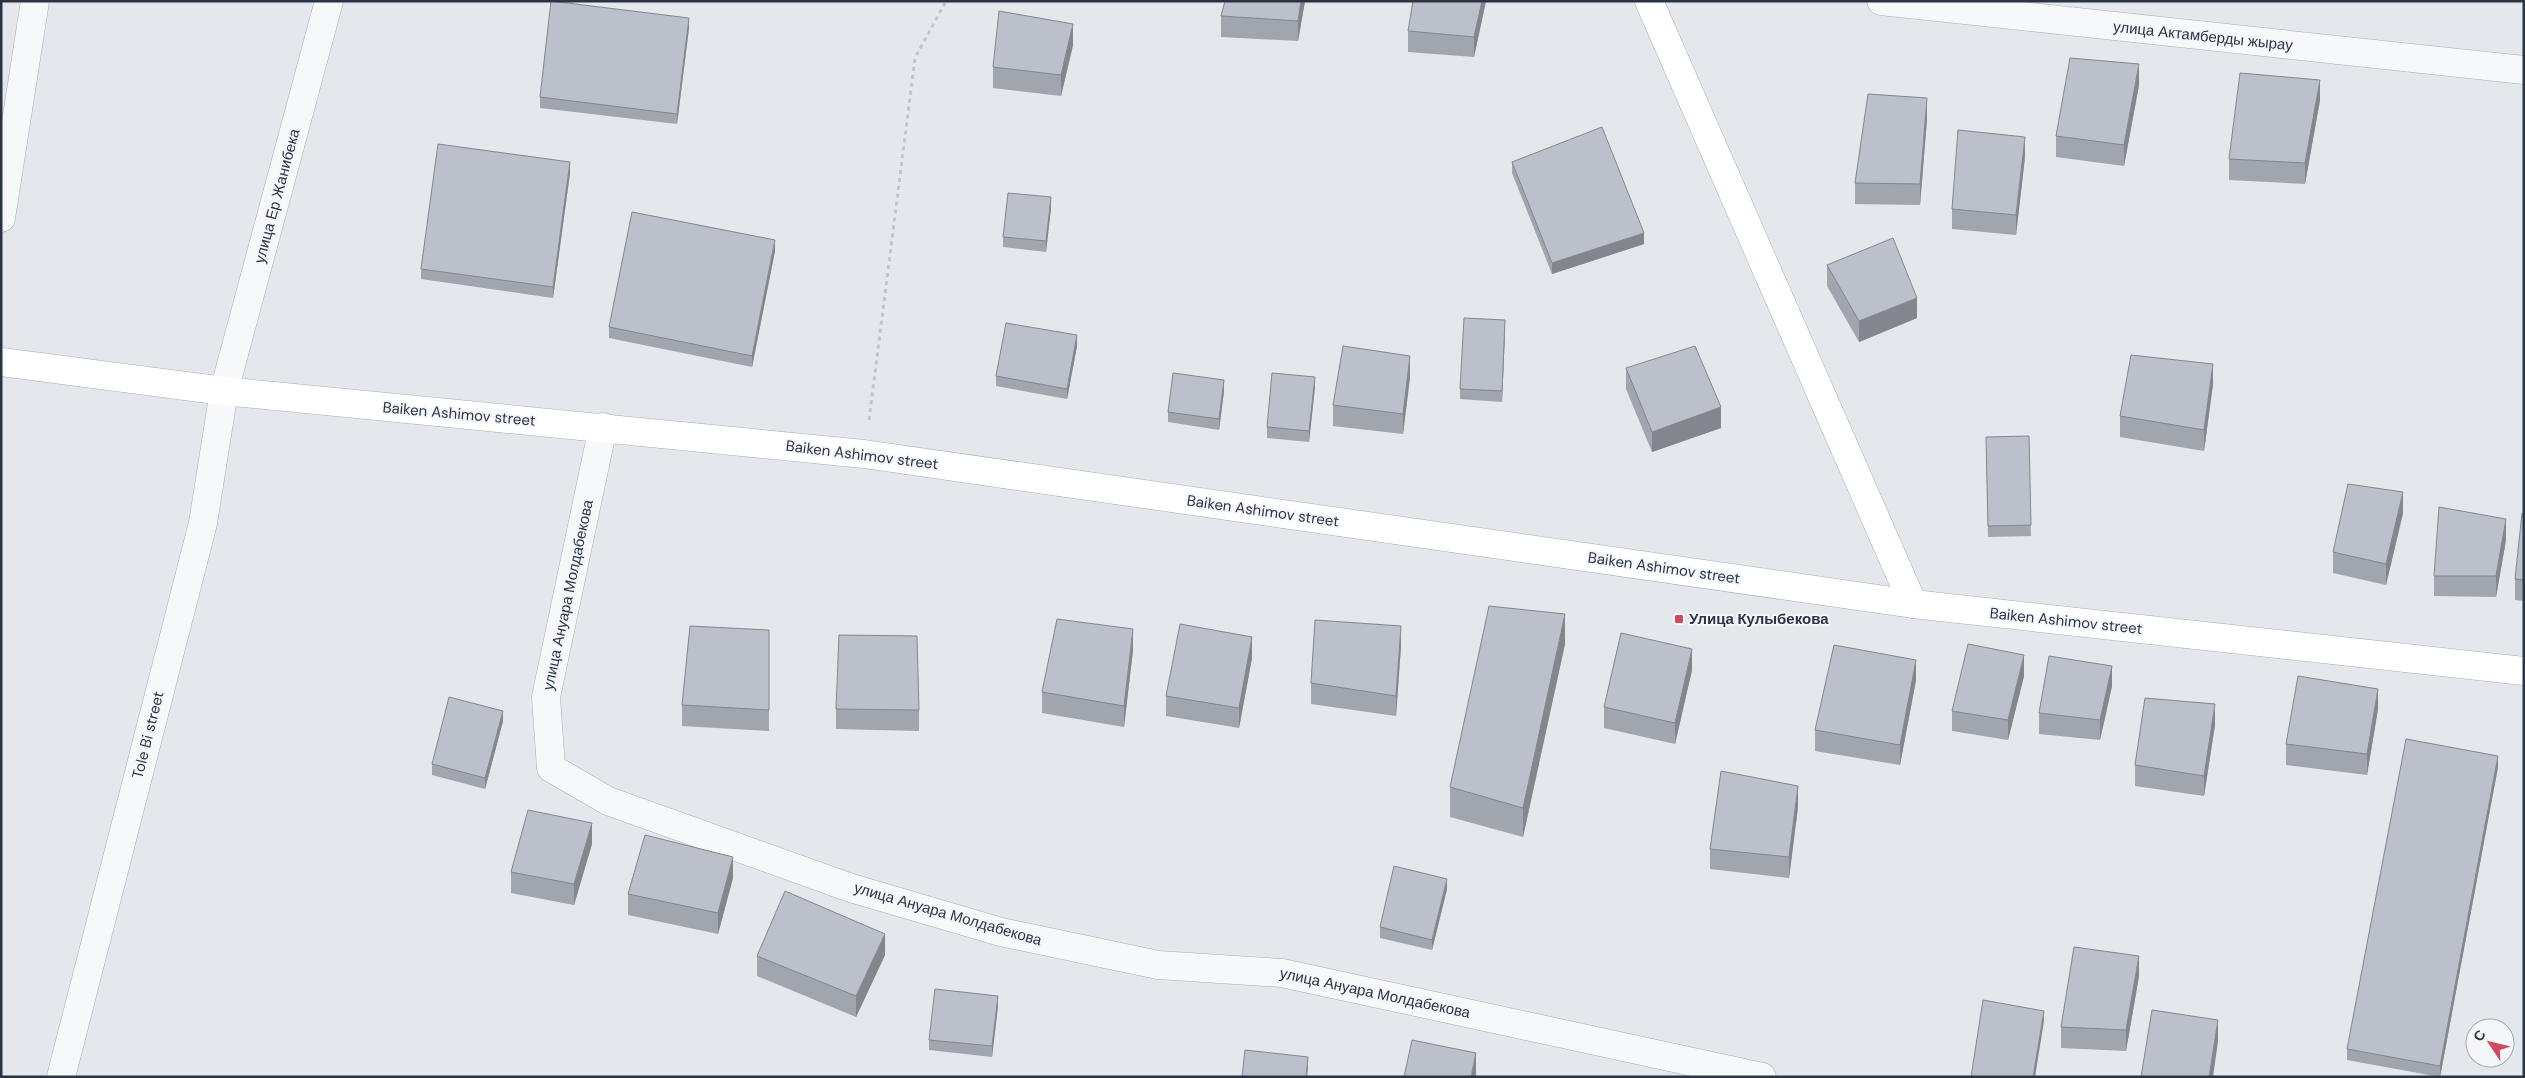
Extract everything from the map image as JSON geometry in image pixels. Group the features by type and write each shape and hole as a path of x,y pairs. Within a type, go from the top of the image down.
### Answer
{"main road":[{"path":"1649,1 1913,604"},
{"name":"Baiken Ashimov street","path":"1,362 224,392 603,427 864,454 1913,604 2524,671"}],"street":[{"path":"1,218 35,1"},
{"name":"улица Ер Жанибека","path":"224,392 329,1"},
{"name":"улица Актамберды жырау","path":"1881,1 2524,70"},
{"name":"Tole Bi street","path":"61,1077 203,523 224,392"},
{"name":"улица Ануара Молдабекова","path":"603,427 546,697 551,768 608,801 852,888 1001,932 1158,965 1282,973 1762,1077"}],"path":[{"path":"864,454 915,58 946,1"}],"building":[{"path":"551,1 689,18 677,114 540,97"},
{"path":"1225,1 1301,1 1298,21 1221,16"},
{"path":"1413,1 1482,1 1474,37 1408,31"},
{"path":"999,11 1073,24 1061,75 993,67"},
{"path":"2070,58 2139,64 2124,145 2056,136"},
{"path":"2240,73 2320,80 2305,163 2229,159"},
{"path":"1868,94 1927,98 1920,184 1855,183"},
{"path":"1602,127 1644,233 1552,263 1512,162"},
{"path":"1958,130 2025,137 2016,215 1952,209"},
{"path":"438,144 570,162 553,287 421,269"},
{"path":"1008,193 1051,197 1046,241 1003,237"},
{"path":"632,212 775,240 752,356 609,327"},
{"path":"1893,238 1917,298 1859,321 1827,265"},
{"path":"1464,318 1505,320 1502,391 1460,389"},
{"path":"1006,323 1077,335 1067,389 996,376"},
{"path":"1343,346 1410,356 1403,414 1333,405"},
{"path":"1695,346 1721,407 1652,432 1626,368"},
{"path":"2131,355 2213,364 2204,430 2120,416"},
{"path":"1173,373 1224,380 1219,419 1168,412"},
{"path":"1272,373 1315,377 1309,431 1267,427"},
{"path":"2029,436 2031,525 1988,526 1986,437"},
{"path":"2348,484 2403,492 2386,564 2333,552"},
{"path":"2439,507 2506,519 2496,576 2434,576"},
{"path":"2522,513 2524,514 2524,580 2515,579"},
{"path":"1489,606 1565,614 1523,808 1450,787"},
{"path":"1057,619 1133,629 1124,706 1042,692"},
{"path":"1315,620 1401,626 1396,696 1311,683"},
{"path":"1180,624 1252,637 1239,708 1166,696"},
{"path":"690,626 769,630 769,710 682,705"},
{"path":"1621,633 1692,649 1675,723 1604,707"},
{"path":"839,635 917,636 919,710 836,709"},
{"path":"1968,644 2024,655 2008,720 1952,711"},
{"path":"1834,645 1916,660 1900,745 1815,730"},
{"path":"2049,656 2112,666 2100,720 2039,713"},
{"path":"2298,676 2378,689 2367,754 2286,744"},
{"path":"449,697 503,711 485,778 432,764"},
{"path":"2145,698 2215,704 2204,776 2135,765"},
{"path":"2406,739 2498,756 2440,1066 2347,1049"},
{"path":"1721,771 1798,786 1789,857 1710,849"},
{"path":"528,810 592,823 574,884 511,872"},
{"path":"645,835 733,857 718,913 628,894"},
{"path":"1394,866 1447,879 1432,940 1380,927"},
{"path":"785,891 885,934 856,996 757,956"},
{"path":"2074,947 2139,956 2126,1030 2061,1027"},
{"path":"935,989 998,996 992,1046 929,1040"},
{"path":"1983,1000 2044,1011 2033,1077 1971,1077"},
{"path":"2152,1010 2218,1020 2209,1077 2141,1077"},
{"path":"1412,1040 1476,1053 1471,1077 1404,1077"},
{"path":"1245,1050 1308,1057 1306,1077 1242,1077"}],"place":[{"name":"Улица Кулыбекова","path":"1679,619"}]}
